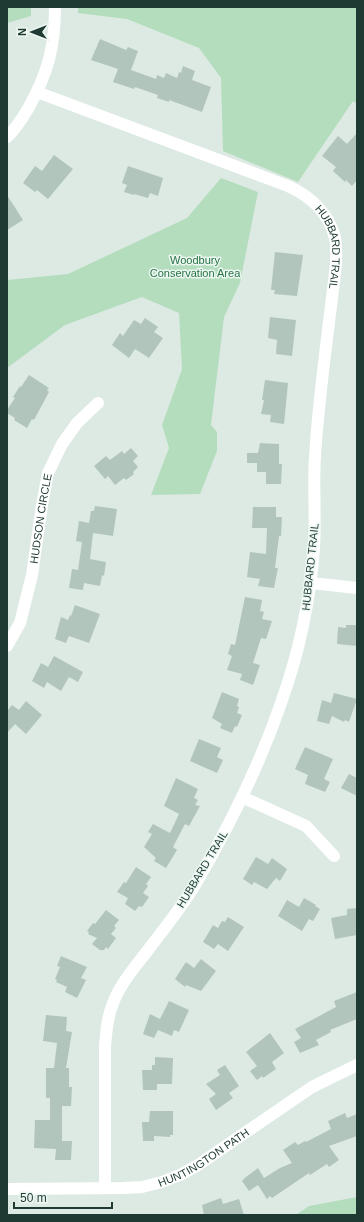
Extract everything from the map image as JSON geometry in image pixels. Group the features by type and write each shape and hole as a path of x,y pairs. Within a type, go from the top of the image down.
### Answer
{"street":[{"path":"7,137 25,114 44,76 54,39 55,7"},
{"name":"HUBBARD TRAIL","path":"37,92 300,191 309,198 325,216 335,239 336,264 315,458 314,547 311,583 304,626 282,703 242,797 193,888 120,988 112,1006 106,1026 105,1047 105,1188"},
{"name":"HUDSON CIRCLE","path":"7,646 20,623 32,575 48,472 62,444 77,423 98,403"},
{"path":"311,583 357,588"},
{"path":"242,797 306,826 334,856"},
{"name":"HUNTINGTON PATH","path":"7,1189 142,1187 162,1182 182,1174 312,1087 357,1065"}],"green space":[{"path":"7,7 31,7 31,16 7,23"},
{"path":"78,7 357,7 357,104 353,101 298,182 223,151 221,78 199,48 127,19 78,13"},
{"name":"Woodbury Conservation Area","path":"221,178 258,192 240,283 224,317 211,425 217,432 217,451 200,494 151,495 169,448 162,425 182,369 179,313 142,297 65,325 7,368 7,280 68,274 187,218"},
{"path":"357,1197 357,1215 296,1215 309,1206"}],"building":[{"path":"100,39 126,50 128,47 138,51 131,70 156,79 157,75 164,78 166,73 177,78 179,72 181,73 183,66 195,71 192,80 211,87 202,112 169,100 169,102 157,98 158,95 135,87 134,89 113,82 118,69 91,60"},
{"path":"357,133 357,180 352,186 333,171 336,167 322,156 338,136 347,144"},
{"path":"54,155 73,169 48,199 37,190 35,192 23,183 35,166 42,171"},
{"path":"128,166 163,178 158,196 150,193 148,198 124,192 127,185 122,183"},
{"path":"7,195 23,220 7,230"},
{"path":"275,252 303,255 297,296 274,294 275,290 271,290"},
{"path":"270,317 296,320 292,356 276,354 277,340 268,338"},
{"path":"145,318 158,327 154,332 163,338 149,358 135,349 129,358 112,345 120,333 123,336 134,320 141,324"},
{"path":"29,375 49,388 47,390 49,392 34,420 32,419 27,428 14,420 15,418 7,413 7,410 15,398 13,397"},
{"path":"265,380 288,383 284,424 270,422 271,415 261,414 264,400 262,400"},
{"path":"260,443 279,444 279,464 282,464 281,484 266,484 266,472 257,472 257,463 247,463 247,453 258,453"},
{"path":"131,448 138,456 133,461 138,467 133,472 134,474 126,480 124,478 115,485 108,476 105,479 94,466 106,456 110,460 122,451 124,454"},
{"path":"95,506 117,509 113,536 93,533 90,559 106,562 104,576 102,575 100,586 84,583 83,590 69,588 72,569 78,570 82,542 76,541 79,521 89,523 91,511 94,511"},
{"path":"253,507 276,507 276,517 282,517 281,536 279,536 275,568 278,568 274,588 258,586 260,579 247,577 250,552 266,554 267,528 252,528"},
{"path":"245,597 262,600 260,611 264,612 262,619 272,621 266,639 261,638 253,663 260,665 253,685 240,680 242,674 227,670 232,656 228,654 231,644 235,645"},
{"path":"75,605 100,614 89,643 69,636 66,643 55,639 61,617 68,620"},
{"path":"346,625 357,625 357,646 337,644 338,627 346,628"},
{"path":"54,656 83,672 78,682 69,677 61,691 47,682 44,688 32,681 41,663 48,667"},
{"path":"222,692 239,699 237,713 242,715 237,727 235,726 232,733 220,728 222,724 212,718"},
{"path":"334,693 357,699 349,722 345,720 344,722 332,716 329,724 317,721 322,700 331,703"},
{"path":"26,701 42,715 26,734 15,724 7,733 7,711 12,705 19,710"},
{"path":"199,739 221,748 217,757 223,760 217,773 190,761"},
{"path":"305,747 333,759 324,779 330,782 325,792 305,784 308,775 295,769"},
{"path":"349,774 357,778 357,796 341,788"},
{"path":"176,778 198,789 194,798 198,800 195,805 200,806 189,826 185,824 173,847 177,850 166,868 154,861 156,858 144,847 152,834 148,832 153,824 170,833 179,814 164,806"},
{"path":"256,857 268,864 272,858 287,869 280,881 276,878 267,889 254,882 252,885 243,879"},
{"path":"136,867 151,877 146,884 148,886 143,893 149,897 142,907 139,906 135,911 125,904 128,898 117,892 124,882 126,883"},
{"path":"304,898 320,909 313,921 309,919 302,931 278,916 287,900 299,907"},
{"path":"357,908 357,935 335,939 331,918 347,915 347,909"},
{"path":"106,910 119,920 114,926 116,928 111,934 116,938 108,949 106,947 104,950 100,950 92,944 97,938 88,934 89,932 87,931 93,923 95,924"},
{"path":"228,917 244,927 228,951 218,944 214,949 203,942 213,925 218,928 222,921 225,922"},
{"path":"61,956 87,967 81,978 86,980 77,998 65,992 67,987 56,982 57,980 55,979 60,967 57,966"},
{"path":"201,959 216,971 201,991 186,985 185,987 175,979 186,962 194,968"},
{"path":"357,992 357,1019 330,1030 331,1032 316,1040 319,1045 300,1053 294,1042 301,1038 295,1029 336,1007 334,1001"},
{"path":"169,1001 189,1010 179,1032 174,1030 172,1036 158,1030 154,1038 143,1034 150,1014 160,1019"},
{"path":"46,1015 67,1017 66,1031 72,1032 66,1068 69,1068 69,1087 72,1087 71,1106 62,1106 62,1141 72,1141 71,1160 55,1160 56,1149 34,1148 35,1120 50,1120 50,1098 46,1098 46,1068 54,1068 57,1043 43,1041"},
{"path":"270,1033 284,1053 272,1062 276,1069 263,1078 262,1076 257,1080 250,1071 257,1066 246,1052"},
{"path":"155,1057 173,1058 172,1084 157,1084 157,1090 143,1090 142,1070 152,1070 152,1065 155,1065"},
{"path":"225,1065 239,1086 229,1093 233,1098 216,1110 209,1099 216,1094 206,1084 220,1075 217,1070"},
{"path":"150,1111 173,1111 173,1135 170,1135 170,1137 154,1136 154,1141 143,1141 142,1122 149,1122"},
{"path":"345,1113 347,1118 357,1114 357,1136 329,1146 339,1160 329,1167 327,1164 310,1175 309,1173 272,1198 270,1196 267,1199 258,1185 249,1191 242,1181 246,1177 258,1168 264,1178 280,1168 292,1163 283,1150 295,1142 298,1145 331,1129 328,1121"},
{"path":"221,1198 223,1204 239,1199 244,1215 204,1215 202,1205"}]}
